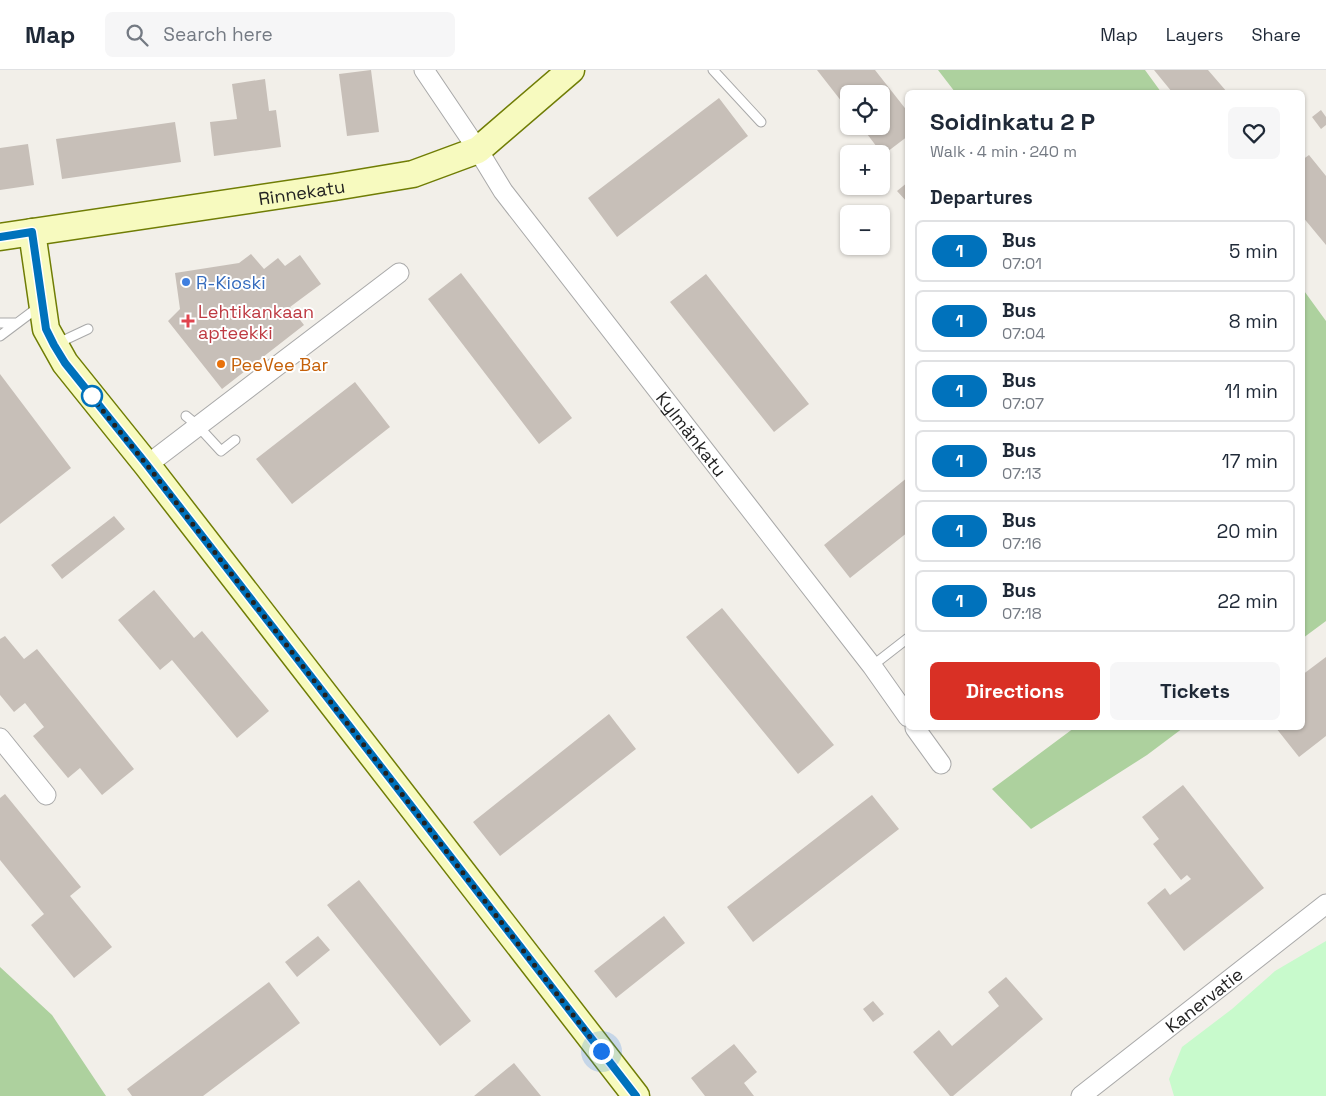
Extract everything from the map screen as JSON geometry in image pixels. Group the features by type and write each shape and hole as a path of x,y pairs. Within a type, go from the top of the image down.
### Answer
{"street":[{"name":"Kylmänkatu","path":"424,70 503,191 872,666 905,713"},
{"name":"Rinnekatu","path":"0,237 413,174 478,150 571,70"},
{"path":"32,232 46,329 65,363 147,465 636,1096"},
{"path":"147,465 192,421 399,273"},
{"path":"916,730 941,764"},
{"path":"0,738 46,795"},
{"name":"Kanervatie","path":"1081,1096 1326,904"}],"lane":[{"path":"713,70 761,122"},
{"path":"0,336 43,305"},
{"path":"0,323 17,323"},
{"path":"54,345 88,329"},
{"path":"192,421 221,451 235,440"},
{"path":"872,666 905,640"}],"green space":[{"path":"938,70 1145,70 1160,90 953,90"},
{"path":"1305,292 1326,321 1326,621 1305,637"},
{"path":"1071,730 1180,730 1147,755 1031,829 992,789"},
{"path":"1326,941 1326,1096 1174,1096 1169,1079 1182,1047 1232,1009 1275,971"},
{"path":"0,967 52,1015 106,1096 0,1096"}],"building":[{"path":"371,70 379,132 347,136 339,74"},
{"path":"817,70 875,70 887,85 840,85 840,99"},
{"path":"1154,70 1208,70 1225,90 1170,90"},
{"path":"265,79 269,111 276,110 281,147 214,156 210,122 237,119 232,84"},
{"path":"890,89 905,108 905,138 890,150 890,145 875,145 868,135 890,135"},
{"path":"719,98 748,136 617,237 588,198"},
{"path":"1321,110 1326,117 1326,125 1321,129 1312,117"},
{"path":"175,122 181,162 62,179 56,139"},
{"path":"28,144 34,185 0,190 0,148"},
{"path":"1309,155 1326,176 1326,245 1305,220 1305,158"},
{"path":"905,184 905,200 897,191"},
{"path":"251,254 264,269 278,258 285,266 300,255 321,284 290,307 304,325 222,389 168,321 180,309 175,273 239,263"},
{"path":"461,273 572,418 539,444 428,299"},
{"path":"706,274 809,404 774,432 670,302"},
{"path":"0,374 71,468 0,524"},
{"path":"355,382 390,427 292,504 256,459"},
{"path":"905,479 905,534 850,578 824,545"},
{"path":"114,516 125,529 62,579 51,565"},
{"path":"154,590 194,638 202,631 269,711 237,738 172,660 160,670 118,620"},
{"path":"722,608 834,745 798,774 686,637"},
{"path":"5,636 24,659 37,649 134,769 102,795 80,768 68,778 33,736 44,727 25,703 14,712 0,695 0,639"},
{"path":"1326,657 1326,736 1299,757 1278,730 1305,730 1305,673"},
{"path":"609,714 636,749 500,856 473,822"},
{"path":"1183,785 1264,888 1184,951 1147,903 1165,888 1170,895 1191,879 1187,875 1181,880 1153,844 1159,839 1142,817"},
{"path":"5,794 81,887 70,896 112,947 74,978 31,925 44,914 0,860 0,798"},
{"path":"872,795 899,829 753,942 727,907"},
{"path":"359,880 471,1021 440,1046 327,905"},
{"path":"664,916 685,943 616,998 594,971"},
{"path":"318,936 330,950 297,977 285,962"},
{"path":"1006,977 1043,1019 953,1096 950,1096 913,1052 939,1030 952,1046 999,1006 988,992"},
{"path":"269,982 300,1023 203,1096 132,1096 127,1089"},
{"path":"873,1001 884,1014 873,1022 863,1009"},
{"path":"734,1044 757,1072 744,1083 754,1096 705,1096 691,1078"},
{"path":"514,1063 541,1096 474,1096"}],"bus line":[{"name":"1","path":"0,237 32,232 46,329 65,363 147,465 636,1096"}],"place":[{"name":"R-Kioski","path":"186,282"},
{"name":"Lehtikankaan apteekki","path":"188,321"},
{"name":"PeeVee Bar","path":"221,364"}],"route":[{"path":"92,396 86,390 147,465 601,1051"}]}
